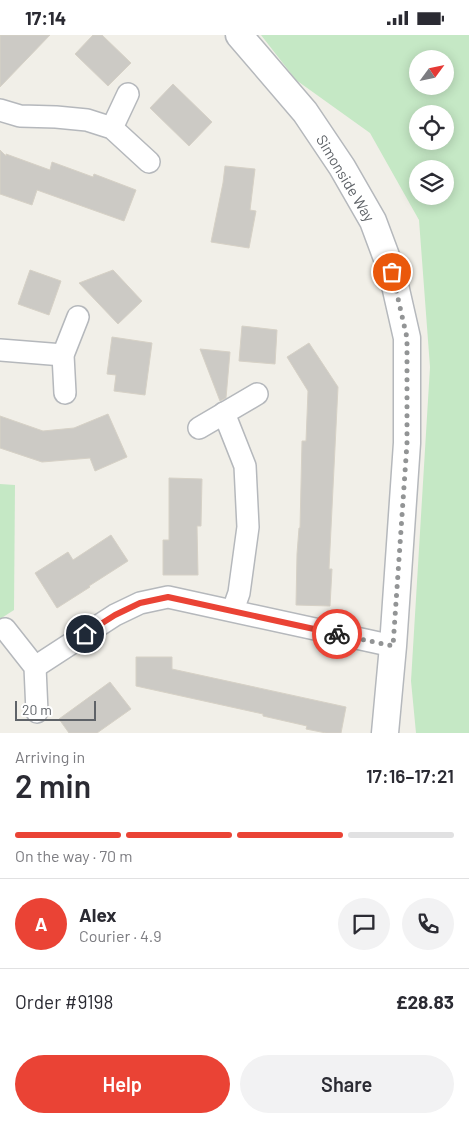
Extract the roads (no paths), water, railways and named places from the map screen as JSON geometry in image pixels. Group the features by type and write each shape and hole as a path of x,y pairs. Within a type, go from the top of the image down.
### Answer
{"street":[{"name":"Simonside Way","path":"239,35 305,113 342,167 374,221 392,272 407,338 407,434 393,646 385,733"},
{"path":"112,128 128,93"},
{"path":"0,110 20,116 87,120 112,128 149,162"},
{"path":"65,393 63,355 78,317"},
{"path":"0,350 63,355"},
{"path":"199,428 257,394"},
{"path":"224,413 245,465 248,519 239,593 233,610"},
{"path":"35,667 115,615 140,603 168,597 393,646"},
{"path":"5,629 35,667 37,712"}]}
